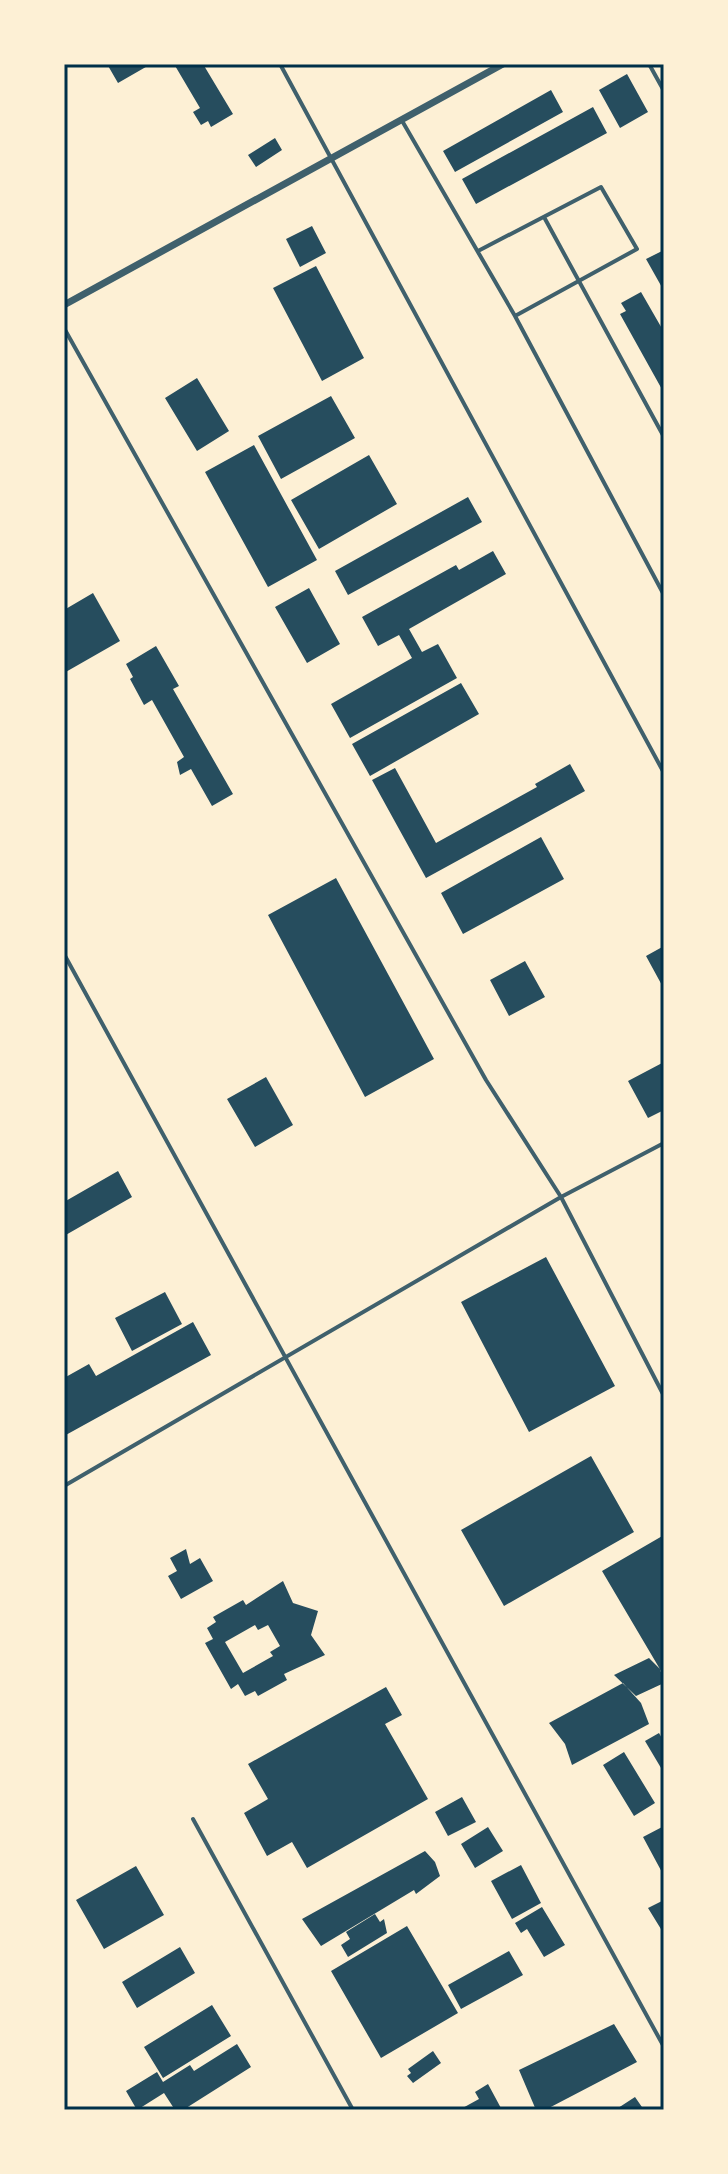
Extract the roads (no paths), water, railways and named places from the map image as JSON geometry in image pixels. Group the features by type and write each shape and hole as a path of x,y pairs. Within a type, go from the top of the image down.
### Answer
{"street":[{"path":"64,305 503,64"}],"lane":[{"path":"280,64 664,773"},
{"path":"649,64 664,91"},
{"path":"401,119 515,316 664,595"},
{"path":"478,251 601,187 635,241 637,249 631,254 515,316"},
{"path":"544,217 664,437"},
{"path":"64,328 486,1080 561,1197 664,1396"},
{"path":"64,954 664,2047"},
{"path":"64,1486 561,1197 664,1143"},
{"path":"193,1819 353,2110"}]}
